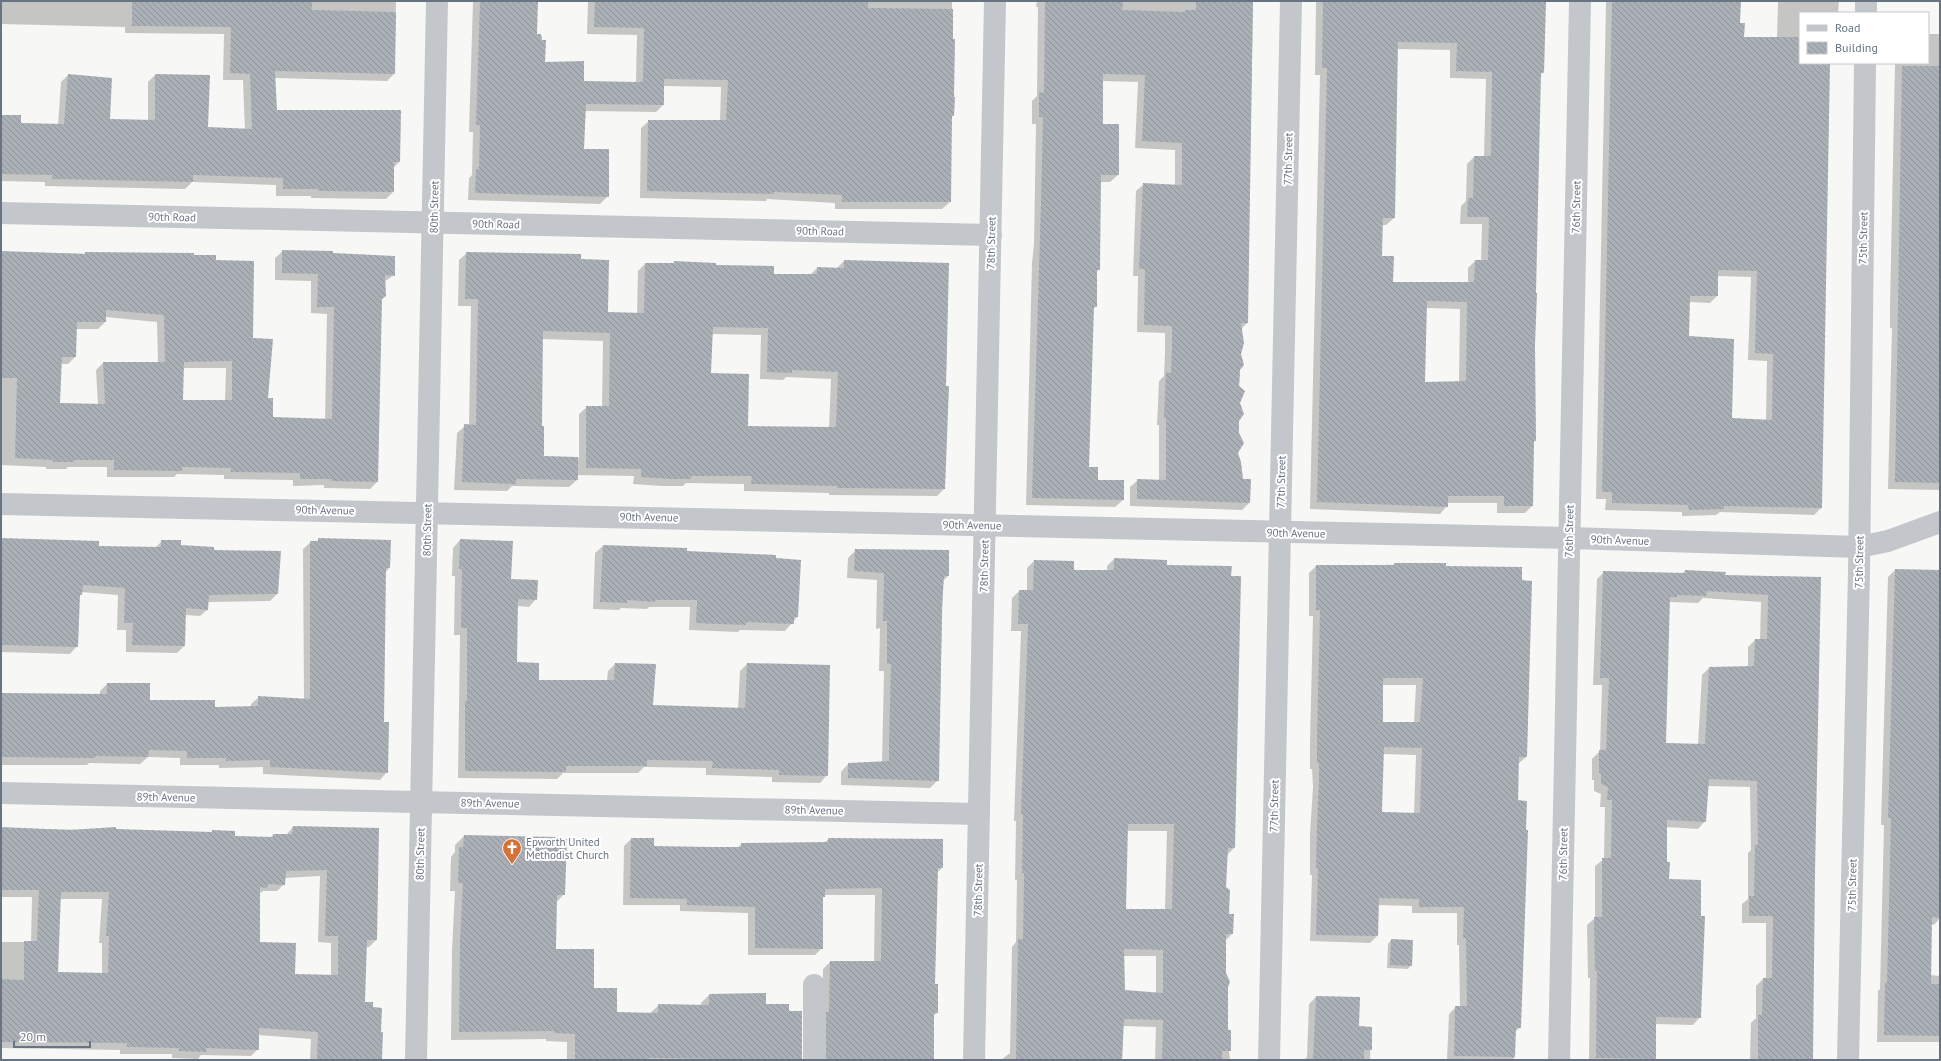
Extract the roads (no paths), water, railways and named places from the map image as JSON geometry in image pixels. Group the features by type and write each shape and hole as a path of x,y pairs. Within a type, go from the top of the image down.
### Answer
{"street":[{"name":"80th Street","path":"416,1060 437,1"},
{"name":"78th Street","path":"974,1060 995,1"},
{"name":"77th Street","path":"1269,1060 1291,1"},
{"name":"76th Street","path":"1559,1060 1580,1"},
{"path":"1866,1 1866,12"},
{"name":"75th Street","path":"1848,1060 1859,547 1865,64"},
{"name":"90th Road","path":"1,213 991,234"},
{"name":"90th Avenue","path":"1,504 427,512 1569,538 1859,547 1888,541 1940,522"},
{"name":"89th Avenue","path":"1,793 979,814"},
{"path":"814,985 814,1060"}],"place":[{"name":"Epworth United Methodist Church","path":"512,865"}]}
